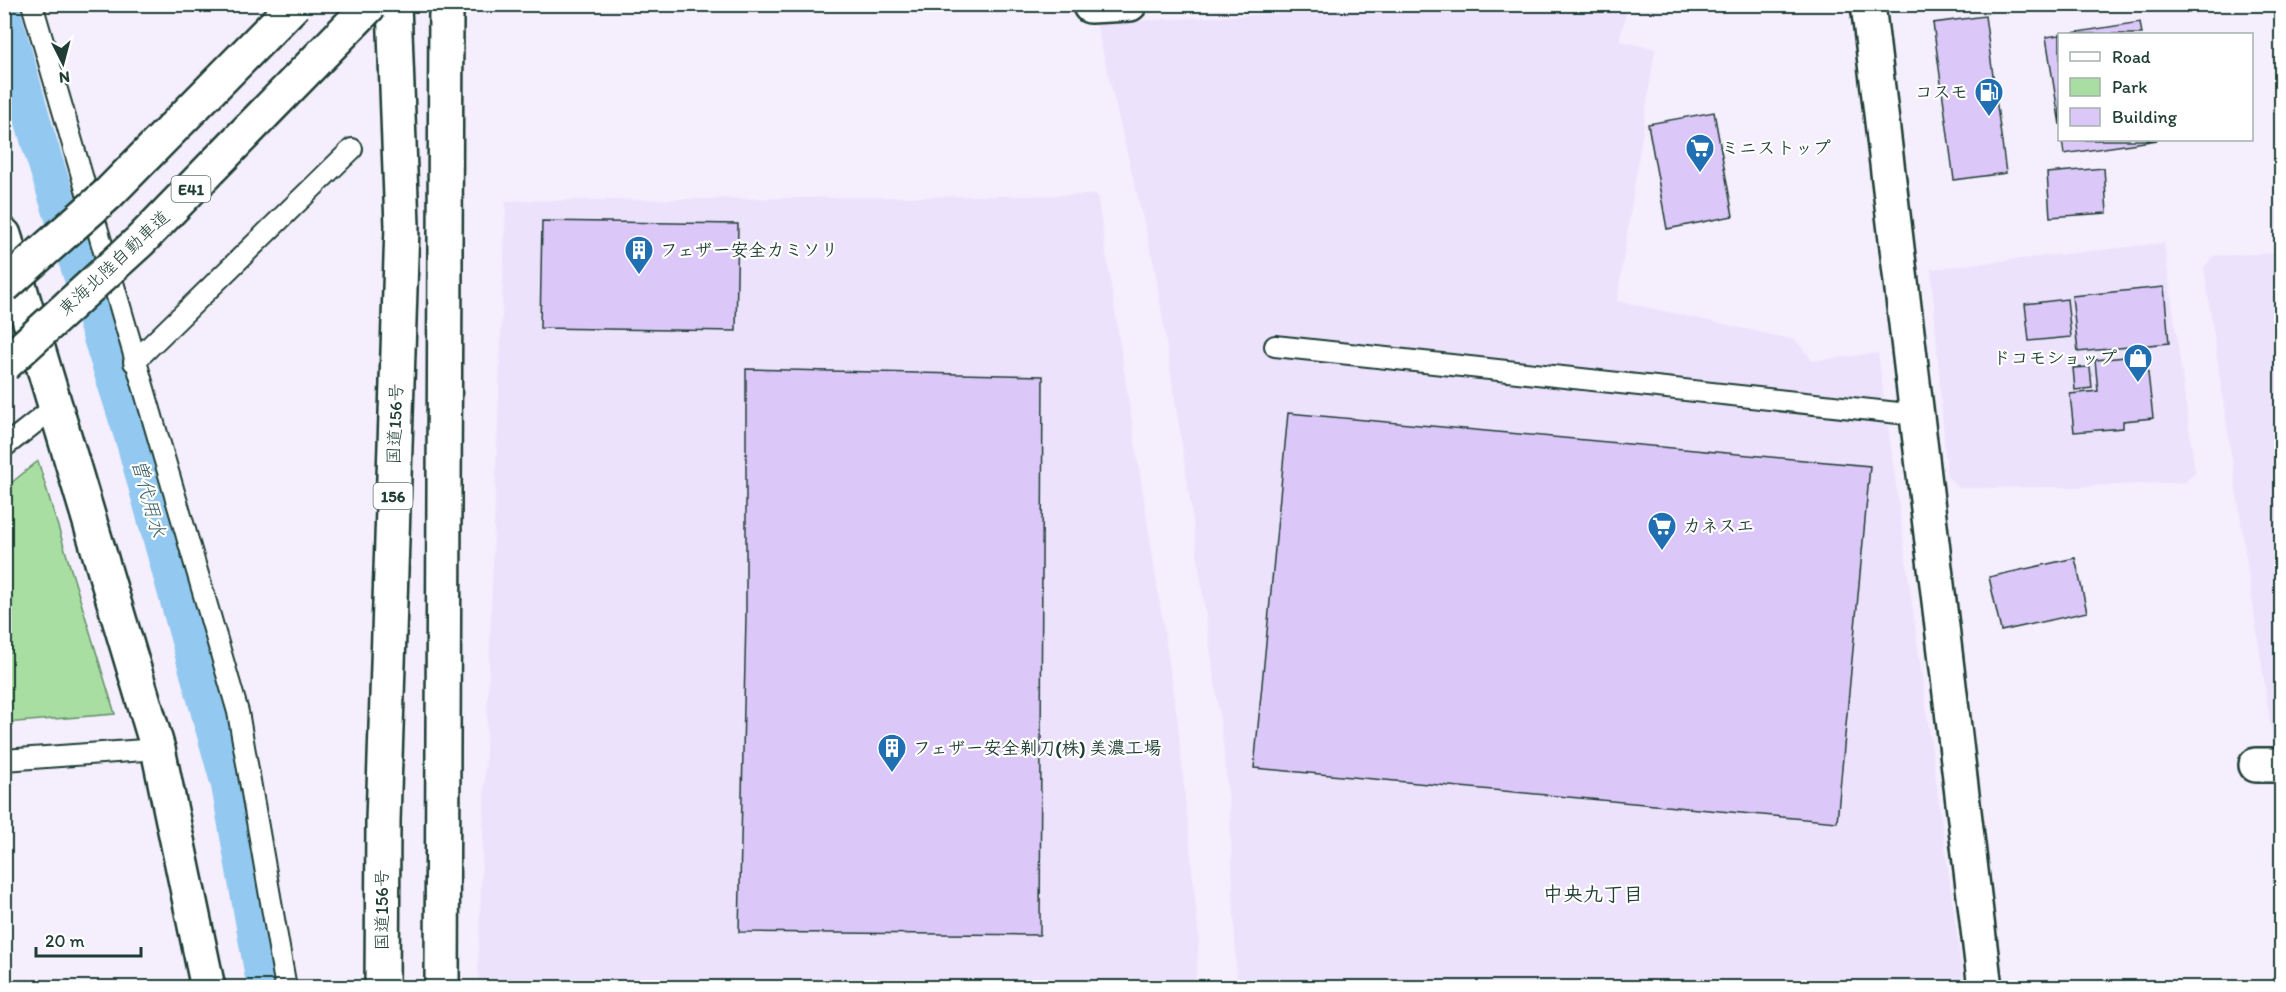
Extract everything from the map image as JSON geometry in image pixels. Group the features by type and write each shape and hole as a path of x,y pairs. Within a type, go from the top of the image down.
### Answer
{"main road":[{"path":"4,286 108,194 295,4"},
{"name":"東海北陸自動車道","path":"4,365 140,241 371,4"},
{"path":"140,241 390,4"},
{"name":"国道156号","path":"382,987 383,821 402,226 394,4"},
{"path":"442,987 446,4"},
{"path":"1090,4 1090,6 1130,4"},
{"path":"1868,4 1985,987"},
{"path":"5,238 158,749 208,987"}],"lane":[{"path":"32,4 134,362 238,712 286,987"},
{"path":"134,362 352,149"},
{"path":"1275,346 1917,416"},
{"path":"4,447 56,406"},
{"path":"4,760 158,749"}],"shaded area":[{"path":"1452,5 1628,5 1619,41 1655,49 1617,301 1795,340 1813,361 1878,353 1964,987 1237,987 1230,813 1222,734 1186,471 1155,269 1096,23"},
{"path":"2282,108 2281,746 2273,742 2204,267 2214,256 2277,253 2273,109"},
{"path":"1097,195 1177,715 1199,939 1195,987 480,988 478,970 506,201"},
{"path":"2164,243 2195,472 2185,482 2071,487 1959,488 1947,476 1931,269"}],"green space":[{"path":"38,461 115,714 5,723 5,488"}],"building":[{"path":"1985,16 2006,173 1954,180 1933,23"},
{"path":"2140,22 2142,33 2071,33"},
{"path":"2058,35 2058,112 2046,37"},
{"path":"1714,112 1733,216 1667,229 1648,124"},
{"path":"2062,141 2151,141 2064,154"},
{"path":"2104,168 2107,213 2050,217 2047,173"},
{"name":"フェザー安全カミソリ","path":"542,221 738,224 736,331 540,328"},
{"path":"2164,287 2169,343 2078,352 2072,296"},
{"path":"2067,299 2071,337 2029,341 2025,304"},
{"path":"2146,355 2153,418 2123,421 2123,428 2074,432 2070,394 2098,391 2095,360"},
{"path":"2090,367 2092,388 2075,390 2073,368"},
{"name":"フェザー安全剃刀(株) 美濃工場","path":"746,369 1043,376 1040,935 739,932 746,616"},
{"path":"1288,413 1870,466 1837,822 1254,768"},
{"path":"2075,558 2087,612 2001,631 1989,577"}],"waterway":[{"name":"曽代用水","path":"4,17 38,139 134,442 229,785 265,988"}],"place":[{"name":"コスモ","path":"1989,118"},
{"name":"ミニストップ","path":"1700,174"},
{"name":"フェザー安全カミソリ","path":"639,276"},
{"name":"ドコモショップ","path":"2138,384"},
{"name":"カネスエ","path":"1662,552"},
{"name":"フェザー安全剃刀(株) 美濃工場","path":"892,774"}],"district":[{"name":"中央九丁目","path":"1593,894"}]}
